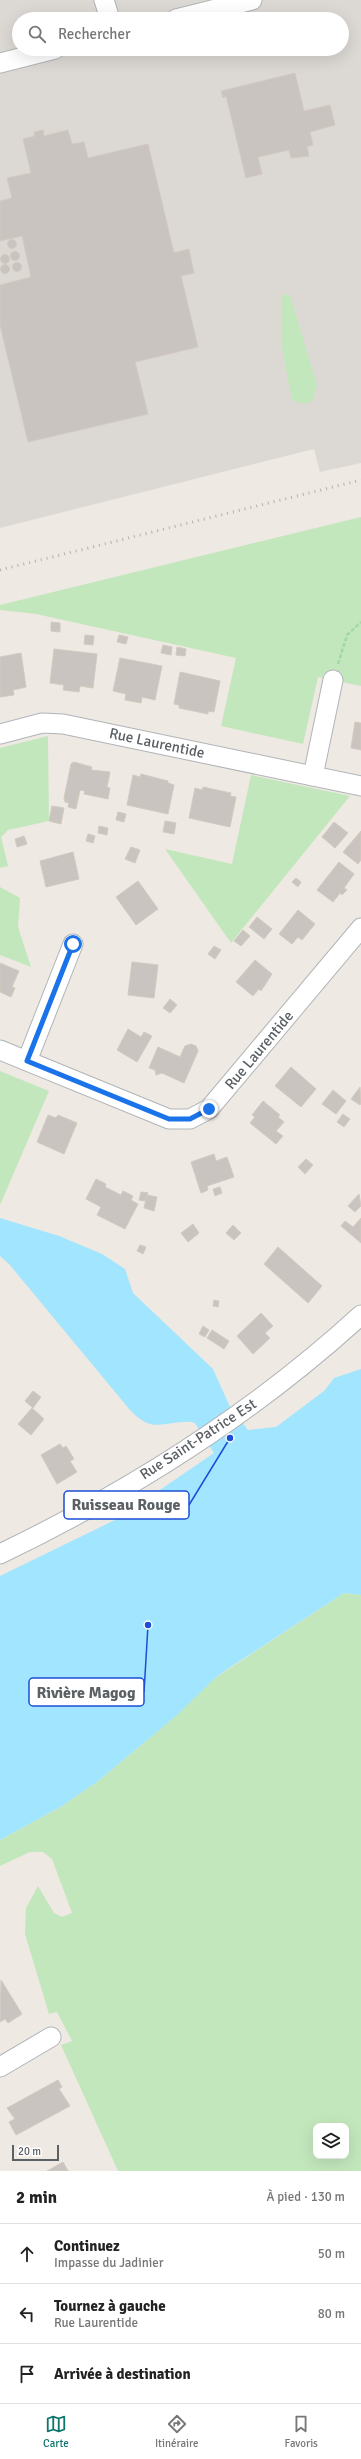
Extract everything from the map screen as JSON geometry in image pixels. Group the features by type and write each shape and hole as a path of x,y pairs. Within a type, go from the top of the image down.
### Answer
{"street":[{"path":"104,0 108,12"},
{"path":"204,12 252,0"},
{"path":"0,63 28,56"},
{"path":"313,776 333,680"},
{"name":"Rue Laurentide","path":"0,734 42,723 56,723 361,786"},
{"name":"Rue Laurentide","path":"0,1050 169,1119 183,1120 197,1117 209,1109 361,928"},
{"path":"27,1061 73,944"},
{"name":"Rue Saint-Patrice Est","path":"0,1554 119,1490 202,1439 238,1415 305,1364 361,1315"},
{"path":"0,2067 51,2037"}],"path":[{"path":"333,680 347,635 361,622"}],"shaded area":[{"path":"0,0 361,0 361,463 320,472 314,449 0,528"}],"green space":[{"path":"285,294 290,295 317,385 312,401 304,404 292,400 281,344 281,297"},
{"path":"361,517 361,686 318,677 303,744 221,726 236,658 36,614 0,610 0,605"},
{"path":"48,736 49,821 8,830 1,837 8,866 0,868 0,748"},
{"path":"251,775 350,796 231,943 165,849 232,864"},
{"path":"0,887 20,898 18,927 31,967 0,955"},
{"path":"0,1071 49,1091 0,1205"},
{"path":"344,1593 361,1595 361,2171 118,2171 61,2045 72,2041 57,2012 49,2014 25,1934 26,1908 38,1886 54,1913 62,1917 72,1913 52,1859 43,1852 30,1852 0,1866 0,1840 62,1806 98,1781 145,1742 215,1678"}],"water":[{"path":"0,1218 59,1236 102,1254 125,1269 133,1293 213,1369 230,1407 248,1430 276,1427 324,1391 334,1378 361,1369 361,1595 344,1593 229,1668 215,1678 176,1716 98,1781 62,1806 0,1840 0,1576 119,1518 214,1453 195,1423 183,1422 163,1425 151,1424 145,1422 130,1410 9,1264 0,1256"}],"building":[{"path":"295,73 304,111 330,105 335,125 310,132 313,145 307,147 309,156 291,158 289,150 258,157 262,174 246,178 226,96 223,98 221,91"},
{"path":"43,130 44,136 68,130 72,144 84,142 88,158 148,144 174,253 189,249 194,273 181,276 198,347 135,362 148,414 28,442 0,325 0,285 31,277 22,236 0,241 0,201 12,198 7,178 31,173 23,139 35,136 34,132"},
{"path":"10,240 14,240 16,244 14,248 10,248 8,246 8,242"},
{"path":"13,252 17,252 19,256 17,260 13,260 11,258 11,254"},
{"path":"3,255 7,255 9,259 7,263 3,263 1,261 1,257"},
{"path":"17,262 22,267 17,272 12,267"},
{"path":"3,265 7,265 9,269 7,273 3,273 1,271 1,267"},
{"path":"51,622 60,623 60,632 51,631"},
{"path":"85,635 94,636 93,645 84,644"},
{"path":"119,635 128,637 126,644 117,642"},
{"path":"163,645 172,647 171,655 161,653"},
{"path":"177,647 186,649 185,656 176,655"},
{"path":"54,649 97,654 93,688 80,686 79,692 63,690 64,685 50,683"},
{"path":"21,653 26,687 13,690 14,695 0,697 0,657"},
{"path":"120,658 162,666 155,700 142,697 141,703 125,700 126,694 113,691"},
{"path":"180,672 220,681 214,712 208,711 208,714 179,708 179,705 174,704"},
{"path":"355,722 361,723 361,750 351,748"},
{"path":"74,762 92,767 91,770 110,772 107,787 110,788 108,799 84,794 85,791 80,790 76,809 68,807 69,803 65,802 64,798 71,764"},
{"path":"141,774 168,781 168,783 174,785 168,814 127,805 133,775 140,777"},
{"path":"203,787 231,793 230,796 236,797 230,827 189,818 195,788 202,790"},
{"path":"52,806 64,808 61,824 49,821"},
{"path":"118,812 126,814 124,822 116,820"},
{"path":"165,821 176,823 174,834 163,832"},
{"path":"334,822 348,833 335,848 322,837"},
{"path":"99,826 108,828 107,835 98,833"},
{"path":"361,831 361,860 358,864 343,852"},
{"path":"88,834 95,836 93,843 86,841"},
{"path":"24,836 27,844 17,847 15,839"},
{"path":"131,847 140,850 135,863 125,859"},
{"path":"73,852 79,879 46,887 40,861"},
{"path":"339,862 354,874 344,888 347,890 342,895 340,893 333,902 317,890"},
{"path":"296,878 301,882 298,887 292,882"},
{"path":"138,881 158,909 136,925 116,897"},
{"path":"298,910 315,924 302,940 298,937 292,944 279,934"},
{"path":"257,917 272,929 264,939 249,927"},
{"path":"243,930 250,936 241,946 234,941"},
{"path":"214,946 221,950 215,959 208,954"},
{"path":"255,960 272,974 261,991 259,989 253,996 236,982"},
{"path":"132,962 158,965 154,998 128,995"},
{"path":"0,963 19,971 12,987 15,988 11,997 0,992"},
{"path":"170,999 177,1005 170,1013 163,1008"},
{"path":"128,1029 141,1037 144,1032 152,1036 137,1062 117,1050"},
{"path":"191,1044 196,1046 198,1051 184,1083 162,1073 156,1075 155,1070 149,1068 158,1047 180,1057 185,1046"},
{"path":"291,1067 316,1089 301,1107 275,1086"},
{"path":"360,1087 361,1103 360,1105 351,1099"},
{"path":"333,1090 346,1101 336,1114 322,1104"},
{"path":"263,1101 280,1115 278,1117 284,1122 276,1131 283,1136 276,1144 250,1123 255,1117 252,1115"},
{"path":"343,1114 350,1119 344,1127 337,1122"},
{"path":"48,1115 56,1118 58,1115 77,1123 64,1154 37,1142"},
{"path":"214,1154 216,1161 227,1157 234,1177 207,1186 208,1190 201,1193 191,1162"},
{"path":"306,1159 313,1165 305,1174 298,1167"},
{"path":"96,1179 106,1184 105,1187 121,1195 123,1191 133,1196 131,1200 138,1204 125,1229 97,1215 101,1207 86,1199"},
{"path":"220,1187 222,1193 215,1196 213,1189"},
{"path":"141,1192 148,1193 146,1201 139,1200"},
{"path":"359,1194 361,1206 355,1212 348,1206"},
{"path":"147,1195 157,1197 154,1211 144,1208"},
{"path":"361,1218 361,1243 341,1226 345,1221 353,1227"},
{"path":"193,1224 199,1233 188,1242 181,1233"},
{"path":"233,1225 241,1233 234,1240 226,1233"},
{"path":"140,1245 146,1247 143,1254 137,1251"},
{"path":"278,1247 322,1286 308,1303 264,1264"},
{"path":"214,1300 219,1301 218,1307 213,1306"},
{"path":"261,1313 273,1326 265,1333 270,1338 253,1354 237,1336"},
{"path":"203,1326 209,1330 205,1337 199,1334"},
{"path":"212,1330 229,1341 224,1349 207,1338"},
{"path":"33,1391 41,1397 33,1408 25,1401"},
{"path":"32,1408 44,1419 31,1435 18,1424"},
{"path":"60,1444 63,1448 66,1446 74,1459 70,1461 77,1472 57,1484 41,1455"},
{"path":"1,1980 22,2014 8,2023 5,2019 0,2022"},
{"path":"58,2080 62,2087 59,2089 70,2106 16,2135 9,2122 15,2119 7,2108"},
{"path":"63,2162 68,2171 47,2171"}],"railway":[{"path":"0,570 361,480"}],"place":[{"name":"Ruisseau Rouge","path":"230,1438"},
{"name":"Rivière Magog","path":"148,1625"}],"route":[{"path":"73,944 27,1061 169,1119 190,1119 203,1114 209,1109"}]}
